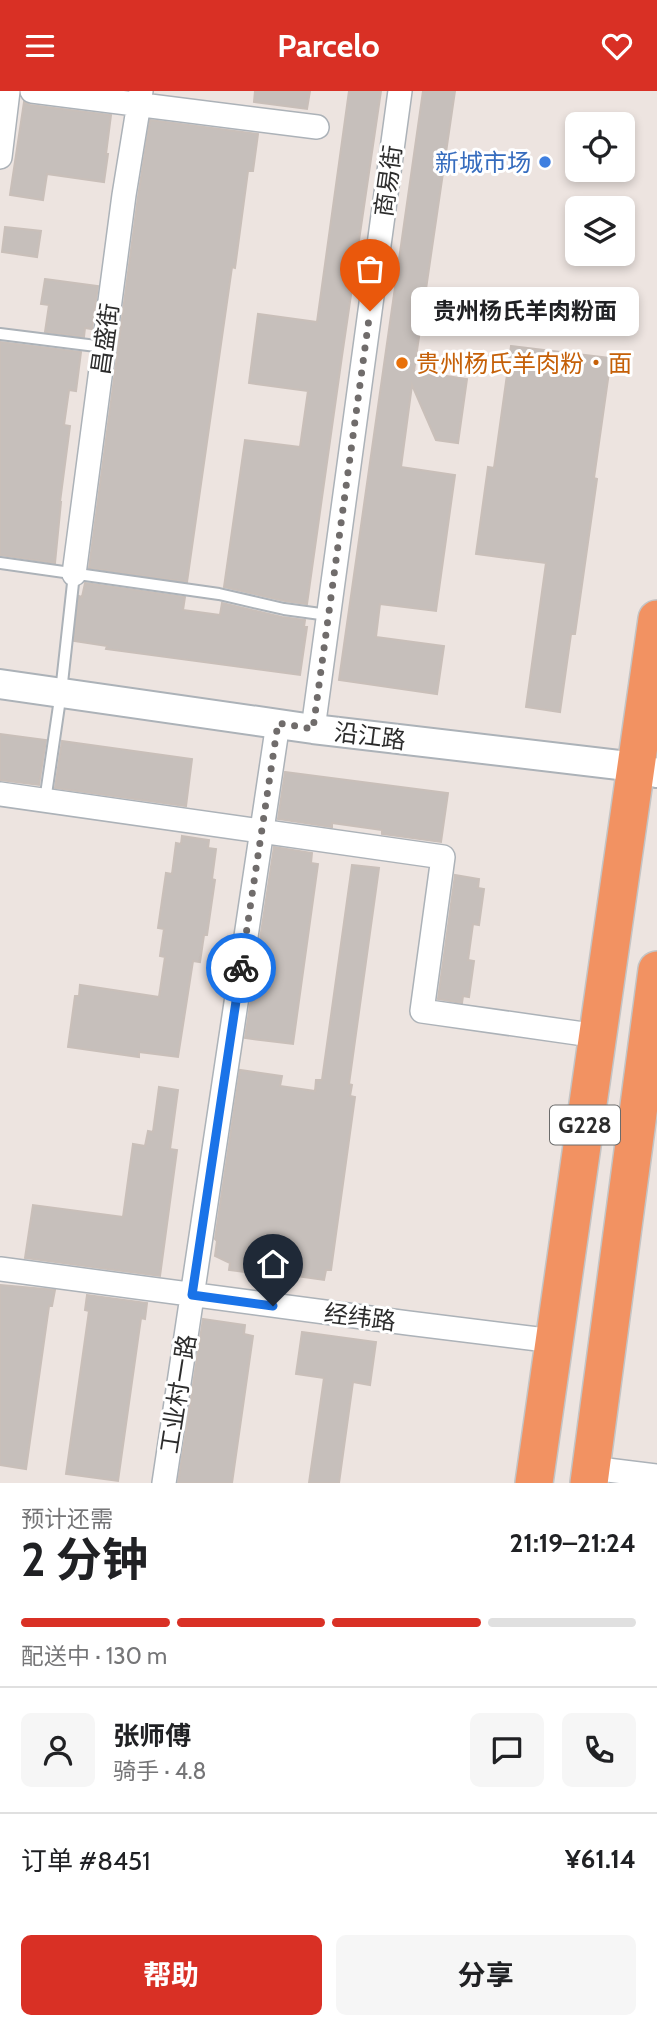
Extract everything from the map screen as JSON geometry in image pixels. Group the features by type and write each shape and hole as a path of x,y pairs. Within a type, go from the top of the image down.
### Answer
{"highway":[{"name":"G228","path":"534,1483 598,1036 650,764 657,619"},
{"name":"G228","path":"590,1475 657,970"}],"street":[{"path":"0,157 8,91"},
{"path":"32,91 140,98 317,127"},
{"name":"商易街","path":"313,729 400,91"},
{"name":"昌盛街","path":"74,574 124,195 140,98"},
{"name":"沿江路","path":"0,684 313,729 650,764"},
{"name":"工业村一路","path":"164,1483 278,723"},
{"path":"0,795 443,857 422,1011 598,1036"},
{"name":"经纬路","path":"0,1269 554,1341"},
{"path":"590,1475 657,1476"}],"lane":[{"path":"0,334 104,347"},
{"path":"0,563 219,594 328,615"},
{"path":"45,801 74,574"}],"building":[{"path":"255,91 310,91 307,109 254,102"},
{"path":"349,91 381,91 307,604 224,587 245,440 300,447 308,391 249,383 258,314 317,322"},
{"path":"423,91 455,91 414,371 467,379 458,443 436,440 412,385 401,467 455,475 436,611 380,604 376,637 444,646 437,694 339,680"},
{"path":"24,102 111,115 104,182 47,174 43,200 10,195"},
{"path":"150,120 258,134 253,171 248,171 235,268 232,267 187,582 89,568"},
{"path":"5,227 41,231 37,257 2,252"},
{"path":"45,279 98,286 92,329 85,328 84,337 45,332 49,305 41,304"},
{"path":"0,342 81,352 76,391 69,390 64,425 70,426 55,563 0,555"},
{"path":"511,346 611,358 575,634 571,634 560,712 526,707 546,563 476,554 488,467 494,468"},
{"path":"85,583 185,597 183,610 220,615 222,603 305,620 304,627 307,627 300,675 106,649 107,646 74,641 79,596 82,597"},
{"path":"0,734 46,740 39,785 0,780"},
{"path":"62,741 192,759 186,806 55,788"},
{"path":"285,772 448,793 441,842 382,834 382,830 332,823 332,827 278,819"},
{"path":"182,836 209,840 208,848 216,849 212,879 215,880 207,935 204,935 200,962 193,961 178,1057 139,1052 139,1057 68,1047 75,996 79,996 80,985 159,997 165,957 160,956 164,929 158,928 166,873 172,874 176,843 181,844"},
{"path":"274,847 312,853 311,863 318,864 293,1044 245,1038"},
{"path":"352,865 379,868 349,1084 352,1085 350,1096 355,1097 331,1270 326,1270 324,1280 261,1271 261,1274 229,1270 230,1263 215,1256 215,1239 240,1070 282,1076 280,1086 315,1091 316,1080 322,1080"},
{"path":"455,875 479,879 478,888 484,889 479,925 473,924 468,960 474,961 469,997 463,996 462,1003 438,999"},
{"path":"159,1087 178,1090 170,1149 177,1150 160,1276 25,1258 33,1205 123,1217 133,1144 145,1146 148,1131 153,1132"},
{"path":"0,1285 55,1290 52,1306 49,1306 26,1469 0,1465"},
{"path":"87,1295 147,1303 145,1319 141,1318 118,1481 66,1474 89,1311 85,1310"},
{"path":"203,1319 245,1325 244,1334 253,1336 232,1483 178,1483"},
{"path":"302,1332 376,1342 370,1385 353,1382 339,1483 309,1483 324,1378 296,1374"}],"way so far":[{"path":"241,968 278,723 313,729 370,311"}],"place":[{"name":"新城市场","path":"545,162"},
{"name":"贵州杨氏羊肉粉面","path":"370,311"},
{"name":"贵州杨氏羊肉粉・面","path":"402,363"}],"route":[{"path":"241,968 192,1295 273,1306"}]}
